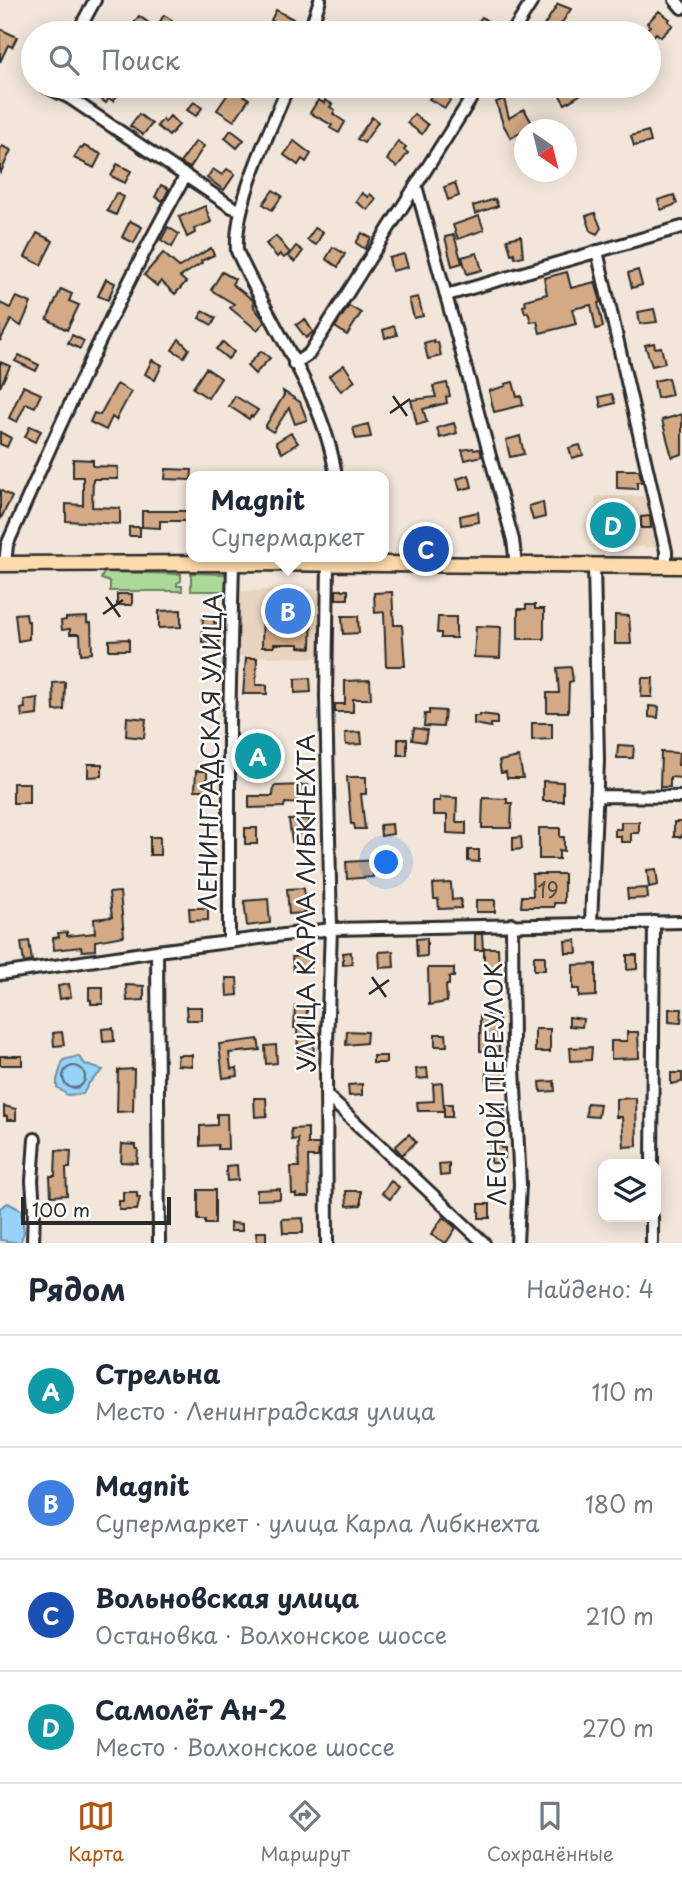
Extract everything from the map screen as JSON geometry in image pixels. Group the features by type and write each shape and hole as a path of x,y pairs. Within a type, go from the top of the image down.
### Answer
{"main road":[{"path":"389,561 682,566"},
{"path":"3,564 334,562"}],"street":[{"path":"84,21 96,0"},
{"path":"313,21 320,0"},
{"path":"520,21 533,0"},
{"path":"675,0 682,8"},
{"path":"70,98 240,210"},
{"path":"283,98 240,210 236,234 237,251 308,390 331,449 334,471"},
{"path":"294,363 309,354 471,98"},
{"path":"3,564 7,545 64,414 151,238 186,175"},
{"path":"416,186 513,540 516,564"},
{"path":"447,295 682,227"},
{"path":"597,251 666,551 666,565"},
{"name":"ЛЕНИНГРАДСКАЯ УЛИЦА","path":"229,942 229,723 233,563"},
{"name":"УЛИЦА КАРЛА ЛИБКНЕХТА","path":"327,1243 326,1096 331,929 326,696 328,563"},
{"path":"591,922 596,796 594,565"},
{"path":"596,796 682,797"},
{"path":"652,1159 654,922"},
{"path":"0,974 331,929 682,922"},
{"name":"ЛЕСНОЙ ПЕРЕУЛОК","path":"512,924 513,1050 520,1184 517,1243"},
{"path":"157,951 159,1243"},
{"path":"326,1096 474,1238 484,1243"},
{"path":"33,1243 32,1181 35,1139"},
{"path":"652,1222 652,1243"}],"shaded area":[{"path":"595,496 651,496 658,547 595,547"},
{"path":"324,589 324,658 238,656 237,591"}],"green space":[{"path":"104,572 181,574 181,581 177,586 182,586 182,591 110,591 110,582 101,579"},
{"path":"191,573 226,574 228,591 191,591"}],"water":[{"path":"78,1056 86,1065 103,1070 89,1083 83,1094 67,1095 57,1087 57,1080 63,1060"},
{"path":"8,1203 21,1210 24,1232 20,1243 0,1240 0,1208"}],"building":[{"path":"558,4 571,9 563,21 547,21"},
{"path":"276,10 293,19 292,21 271,20"},
{"path":"659,11 670,19 668,21 673,25 661,37 661,21 649,21"},
{"path":"164,15 172,20 171,21 160,21"},
{"path":"0,29 17,37 12,47 8,45 0,62"},
{"path":"225,98 249,99 234,121 217,110"},
{"path":"430,98 452,98 445,108"},
{"path":"561,98 575,98 565,104"},
{"path":"504,99 509,118 524,109 530,119 514,119 514,136 511,138 503,124 496,102"},
{"path":"318,100 332,104 330,107 335,110 333,114 345,122 339,133 330,128 332,125 310,113"},
{"path":"194,102 202,108 196,116 187,110"},
{"path":"139,114 152,124 143,135 130,126"},
{"path":"414,114 428,125 422,134 407,123"},
{"path":"170,116 179,125 169,136 157,126"},
{"path":"372,117 378,122 364,143 357,139"},
{"path":"231,130 244,140 237,148 225,138"},
{"path":"648,131 651,142 634,146 631,136"},
{"path":"196,141 204,146 190,168 180,163"},
{"path":"294,141 311,154 306,162 302,159 298,165 284,155"},
{"path":"398,141 406,147 404,150 408,153 397,167 387,160"},
{"path":"2,146 11,150 0,174 0,150"},
{"path":"84,146 101,154 94,168 74,158"},
{"path":"117,164 131,171 125,183 111,176"},
{"path":"213,169 222,175 227,169 235,174 224,190 207,178"},
{"path":"455,183 459,196 448,200 444,187"},
{"path":"161,185 169,189 163,201 155,197"},
{"path":"273,190 282,196 272,210 263,204"},
{"path":"116,193 124,197 116,215 107,211"},
{"path":"362,193 368,197 370,194 376,199 368,210 356,202"},
{"path":"674,195 677,204 661,210 658,200"},
{"path":"495,199 498,206 475,214 473,206"},
{"path":"205,206 211,222 194,229 195,233 187,237 179,217"},
{"path":"595,213 601,228 597,234 591,231 586,216"},
{"path":"479,216 484,230 458,239 453,225"},
{"path":"130,221 142,227 134,243 122,237"},
{"path":"168,227 179,234 172,247 161,240"},
{"path":"315,228 323,232 316,245 307,240"},
{"path":"37,233 53,241 41,265 25,257"},
{"path":"362,233 371,238 365,249 356,243"},
{"path":"454,235 462,263 452,266 445,237"},
{"path":"276,236 290,253 284,258 280,254 277,257 266,244"},
{"path":"521,236 523,256 515,258 514,253 511,254 507,239"},
{"path":"296,246 303,251 295,262 288,256"},
{"path":"333,247 345,254 338,267 326,259"},
{"path":"211,248 214,255 180,277 186,282 175,294 161,281 157,286 144,275 163,253 179,267"},
{"path":"477,253 482,270 467,274 462,257"},
{"path":"404,254 408,267 392,271 389,258"},
{"path":"638,270 642,285 632,288 628,273"},
{"path":"222,272 235,279 232,284 253,300 254,307 265,322 257,330 230,308 234,304 211,290"},
{"path":"567,272 571,288 595,282 601,302 598,303 603,327 596,329 591,305 572,309 576,324 540,333 537,321 531,322 528,312 525,313 525,300 547,294 544,278"},
{"path":"106,279 115,283 108,300 98,296"},
{"path":"61,289 72,294 69,301 79,305 67,330 47,319"},
{"path":"16,297 31,303 21,326 11,320 0,341 0,303 10,308"},
{"path":"418,297 423,316 414,318 409,299"},
{"path":"349,306 361,313 347,335 335,327"},
{"path":"654,309 657,322 640,324 638,312"},
{"path":"203,311 216,318 212,325 199,318"},
{"path":"305,319 313,332 306,338 296,325"},
{"path":"394,326 397,335 385,338 383,330"},
{"path":"72,335 84,341 80,349 68,343"},
{"path":"179,339 189,349 184,357 172,350"},
{"path":"434,340 434,343 438,342 441,356 428,359 424,343"},
{"path":"223,342 234,352 228,359 216,349"},
{"path":"654,343 655,348 661,347 665,363 652,366 645,345"},
{"path":"261,351 270,358 255,374 247,366"},
{"path":"19,355 39,365 36,371 15,361"},
{"path":"152,360 162,365 155,380 145,374"},
{"path":"0,362 10,366 0,387"},
{"path":"344,365 355,381 341,391 329,376"},
{"path":"206,368 221,378 208,398 193,388"},
{"path":"668,378 672,395 657,398 654,381"},
{"path":"513,382 517,397 521,396 523,405 494,412 489,391"},
{"path":"447,383 450,396 446,397 447,403 423,409 427,422 417,425 411,400 436,397 433,386"},
{"path":"117,384 131,392 116,420 112,417 106,430 90,422 94,413 100,415"},
{"path":"23,386 41,394 35,407 26,403 17,422 9,418"},
{"path":"283,391 300,402 307,420 295,424 289,408 273,432 265,427 284,395"},
{"path":"612,394 615,403 601,407 599,397"},
{"path":"235,396 258,410 253,417 249,419 229,406"},
{"path":"682,414 682,454 672,457 662,420"},
{"path":"454,423 457,433 440,438 437,428"},
{"path":"368,424 371,437 356,439 353,428"},
{"path":"30,426 41,431 35,442 25,437"},
{"path":"0,432 11,438 7,447 0,444"},
{"path":"291,433 298,443 282,453 276,442"},
{"path":"520,436 524,454 510,457 506,440"},
{"path":"580,445 583,455 572,458 569,448"},
{"path":"480,449 482,456 465,460 462,450"},
{"path":"73,459 93,460 93,466 118,467 118,479 93,479 92,507 120,508 120,524 66,521 66,504 83,505 83,477 73,477"},
{"path":"166,469 192,470 186,471 186,480 165,479"},
{"path":"617,470 639,470 642,482 637,482 637,489 617,488"},
{"path":"469,475 472,487 460,490 457,479"},
{"path":"0,490 12,497 0,520"},
{"path":"543,502 545,517 533,520 529,506"},
{"path":"142,511 186,511 186,521 160,521 160,528 142,527"},
{"path":"478,512 479,522 461,525 460,516"},
{"path":"650,516 651,528 641,528 641,517"},
{"path":"129,527 140,527 140,536 129,536"},
{"path":"336,590 348,590 348,599 336,599"},
{"path":"392,592 394,625 402,625 405,666 386,666 384,612 375,613 374,593"},
{"path":"117,594 132,594 132,605 117,605"},
{"path":"526,605 544,609 544,639 518,639 518,609 526,609"},
{"path":"263,606 312,607 311,648 299,647 299,644 262,647"},
{"path":"181,610 181,627 159,628 159,611"},
{"path":"26,613 29,639 18,641 15,614"},
{"path":"203,614 214,614 214,623 220,623 219,643 202,642"},
{"path":"615,615 629,616 631,644 615,644"},
{"path":"342,616 358,616 359,633 343,634"},
{"path":"87,617 87,623 91,623 92,653 81,654 80,634 70,634 70,629 62,630 61,621 66,618"},
{"path":"438,617 456,617 456,638 441,638 441,633 437,633"},
{"path":"476,626 501,627 500,658 474,657"},
{"path":"129,639 129,650 109,650 109,640"},
{"path":"246,658 257,658 256,685 267,685 267,694 243,694"},
{"path":"571,667 573,681 569,682 568,712 547,712 547,693 559,693 557,668"},
{"path":"310,678 311,692 295,693 295,679"},
{"path":"642,678 653,678 652,697 641,697"},
{"path":"370,680 371,699 353,699 353,712 335,712 335,704 345,704 345,681"},
{"path":"65,682 64,710 54,711 53,683"},
{"path":"38,698 37,715 22,717 24,700"},
{"path":"649,706 659,707 658,718 649,717"},
{"path":"429,710 445,711 443,727 424,726 425,714 429,714"},
{"path":"474,716 497,716 497,724 491,724 491,727 474,724"},
{"path":"127,717 146,719 144,738 126,736"},
{"path":"532,723 552,723 552,739 532,740"},
{"path":"414,728 427,730 425,742 412,740"},
{"path":"361,732 362,744 346,745 345,733"},
{"path":"398,739 407,739 407,755 398,755"},
{"path":"245,744 271,744 271,768 245,768"},
{"path":"618,745 634,746 633,758 617,758"},
{"path":"661,752 679,753 678,765 682,765 682,778 670,777 670,787 660,787"},
{"path":"519,757 523,778 507,778 506,772 501,773 499,761"},
{"path":"88,764 102,764 102,776 88,777"},
{"path":"196,771 207,771 207,790 195,790"},
{"path":"347,777 366,777 366,794 361,794 365,829 355,829 354,824 351,824"},
{"path":"543,781 563,782 563,801 543,801"},
{"path":"13,783 29,783 29,803 13,803"},
{"path":"308,785 307,800 304,804 285,803 284,807 249,808 249,796 273,796 274,786"},
{"path":"440,797 457,798 456,822 466,822 466,834 447,833 447,815 433,815 433,801 440,801"},
{"path":"483,798 507,799 507,803 512,803 511,828 482,828"},
{"path":"309,819 310,841 292,842 289,820"},
{"path":"621,822 639,822 639,833 631,833 631,842 621,842 621,836 615,836 615,829 621,829"},
{"path":"674,822 682,822 682,837 674,837"},
{"path":"392,824 393,834 381,836 380,825"},
{"path":"245,828 257,828 257,844 245,844"},
{"path":"539,828 560,828 560,837 564,837 564,851 559,850 559,859 539,859"},
{"path":"150,837 160,837 160,855 150,855"},
{"path":"521,837 522,849 513,850 513,838"},
{"path":"468,850 479,850 479,862 468,861"},
{"path":"377,860 377,871 373,871 373,877 347,879 346,862"},
{"path":"656,869 658,885 649,887 647,870"},
{"path":"532,874 564,874 564,903 554,903 554,907 521,907 522,896 533,896"},
{"path":"451,883 452,900 461,899 461,908 439,909 438,899 434,899 433,884"},
{"path":"304,888 306,913 289,914 287,889"},
{"path":"647,888 648,898 628,899 627,889"},
{"path":"120,892 124,936 95,941 95,950 82,951 81,947 54,950 53,938 59,937 58,933 67,932 67,936 95,933 94,919 112,917 109,893"},
{"path":"268,899 270,923 247,926 244,901"},
{"path":"476,900 495,900 495,912 476,912"},
{"path":"189,908 208,908 208,920 190,921"},
{"path":"475,934 482,934 483,950 475,950"},
{"path":"427,938 427,956 417,957 416,939"},
{"path":"576,940 577,953 566,953 565,941"},
{"path":"29,941 32,961 24,963 21,942"},
{"path":"484,948 498,948 499,971 488,971 488,965 484,965"},
{"path":"393,951 394,967 380,968 379,952"},
{"path":"351,952 352,964 343,965 343,953"},
{"path":"307,955 310,968 294,971 292,957"},
{"path":"627,955 637,955 637,969 627,970"},
{"path":"534,956 545,956 545,970 534,970"},
{"path":"596,964 596,996 579,997 579,989 573,989 573,965"},
{"path":"428,968 454,968 454,977 449,977 449,985 446,985 447,1002 429,1005"},
{"path":"226,978 237,978 238,995 227,996"},
{"path":"69,984 71,997 60,999 58,986"},
{"path":"126,985 144,986 144,1000 127,1001"},
{"path":"89,987 103,987 103,1004 91,1004"},
{"path":"295,1006 307,1007 306,1039 313,1039 314,1055 298,1055 297,1028 294,1028"},
{"path":"186,1007 202,1007 202,1020 187,1020"},
{"path":"669,1009 682,1009 681,1023 669,1022"},
{"path":"480,1015 499,1015 499,1051 480,1051"},
{"path":"569,1017 583,1019 582,1027 569,1026"},
{"path":"113,1028 114,1041 103,1042 102,1029"},
{"path":"535,1029 550,1029 550,1052 535,1052"},
{"path":"347,1031 367,1032 366,1043 346,1045"},
{"path":"62,1032 64,1045 54,1046 53,1033"},
{"path":"627,1032 638,1032 639,1058 611,1059 611,1041 627,1041"},
{"path":"435,1034 446,1034 447,1046 435,1046"},
{"path":"258,1039 260,1050 229,1053 231,1069 237,1068 238,1076 223,1078 219,1044"},
{"path":"276,1045 277,1063 266,1064 265,1046"},
{"path":"592,1047 591,1060 571,1061 570,1048"},
{"path":"178,1055 192,1055 192,1066 177,1065"},
{"path":"0,1056 22,1056 22,1065 0,1065"},
{"path":"373,1056 386,1056 386,1063 373,1063"},
{"path":"486,1067 502,1067 503,1081 487,1081"},
{"path":"427,1068 428,1078 417,1079 416,1069"},
{"path":"134,1069 133,1111 117,1112 118,1070"},
{"path":"671,1073 682,1073 682,1082 671,1084"},
{"path":"554,1081 555,1091 541,1092 540,1082"},
{"path":"442,1083 444,1111 418,1111 417,1102 434,1101 433,1084"},
{"path":"362,1084 362,1095 349,1096 348,1085"},
{"path":"254,1098 266,1098 267,1116 255,1117"},
{"path":"636,1098 637,1146 624,1147 622,1117 616,1117 616,1099"},
{"path":"587,1103 600,1104 598,1117 586,1116"},
{"path":"444,1104 452,1104 452,1117 444,1117"},
{"path":"491,1104 504,1104 505,1123 491,1123"},
{"path":"4,1106 16,1109 16,1120 7,1120"},
{"path":"217,1114 227,1114 228,1149 218,1149 218,1145 200,1146 200,1126 217,1125"},
{"path":"308,1128 308,1144 319,1144 318,1157 308,1157 309,1197 296,1197 296,1194 292,1194 291,1167 299,1167 298,1139 292,1140 291,1129"},
{"path":"409,1134 416,1142 402,1155 395,1147"},
{"path":"122,1144 136,1145 137,1163 121,1162"},
{"path":"491,1145 505,1148 505,1158 501,1158 501,1163 491,1163"},
{"path":"56,1150 71,1151 70,1168 66,1168 67,1195 51,1196 50,1176 55,1176"},
{"path":"449,1163 449,1175 440,1176 439,1164"},
{"path":"237,1165 238,1180 227,1181 226,1166"},
{"path":"391,1181 399,1187 390,1199 382,1193"},
{"path":"280,1189 280,1199 257,1200 257,1190"},
{"path":"198,1190 215,1190 215,1224 205,1224 205,1220 198,1220"},
{"path":"346,1191 361,1191 361,1205 347,1206"},
{"path":"123,1192 137,1192 137,1197 140,1197 137,1210 119,1210"},
{"path":"479,1204 490,1204 490,1218 479,1218"},
{"path":"443,1217 456,1228 446,1243 431,1235"},
{"path":"303,1218 303,1233 283,1233 282,1219"},
{"path":"230,1223 242,1224 242,1231 230,1231"},
{"path":"256,1232 266,1232 266,1242 257,1242"}],"place":[{"name":"Самолёт Ан-2","path":"613,525"},
{"name":"Вольновская улица","path":"426,549"},
{"name":"Magnit","path":"288,611"},
{"name":"Стрельна","path":"258,756"}]}
